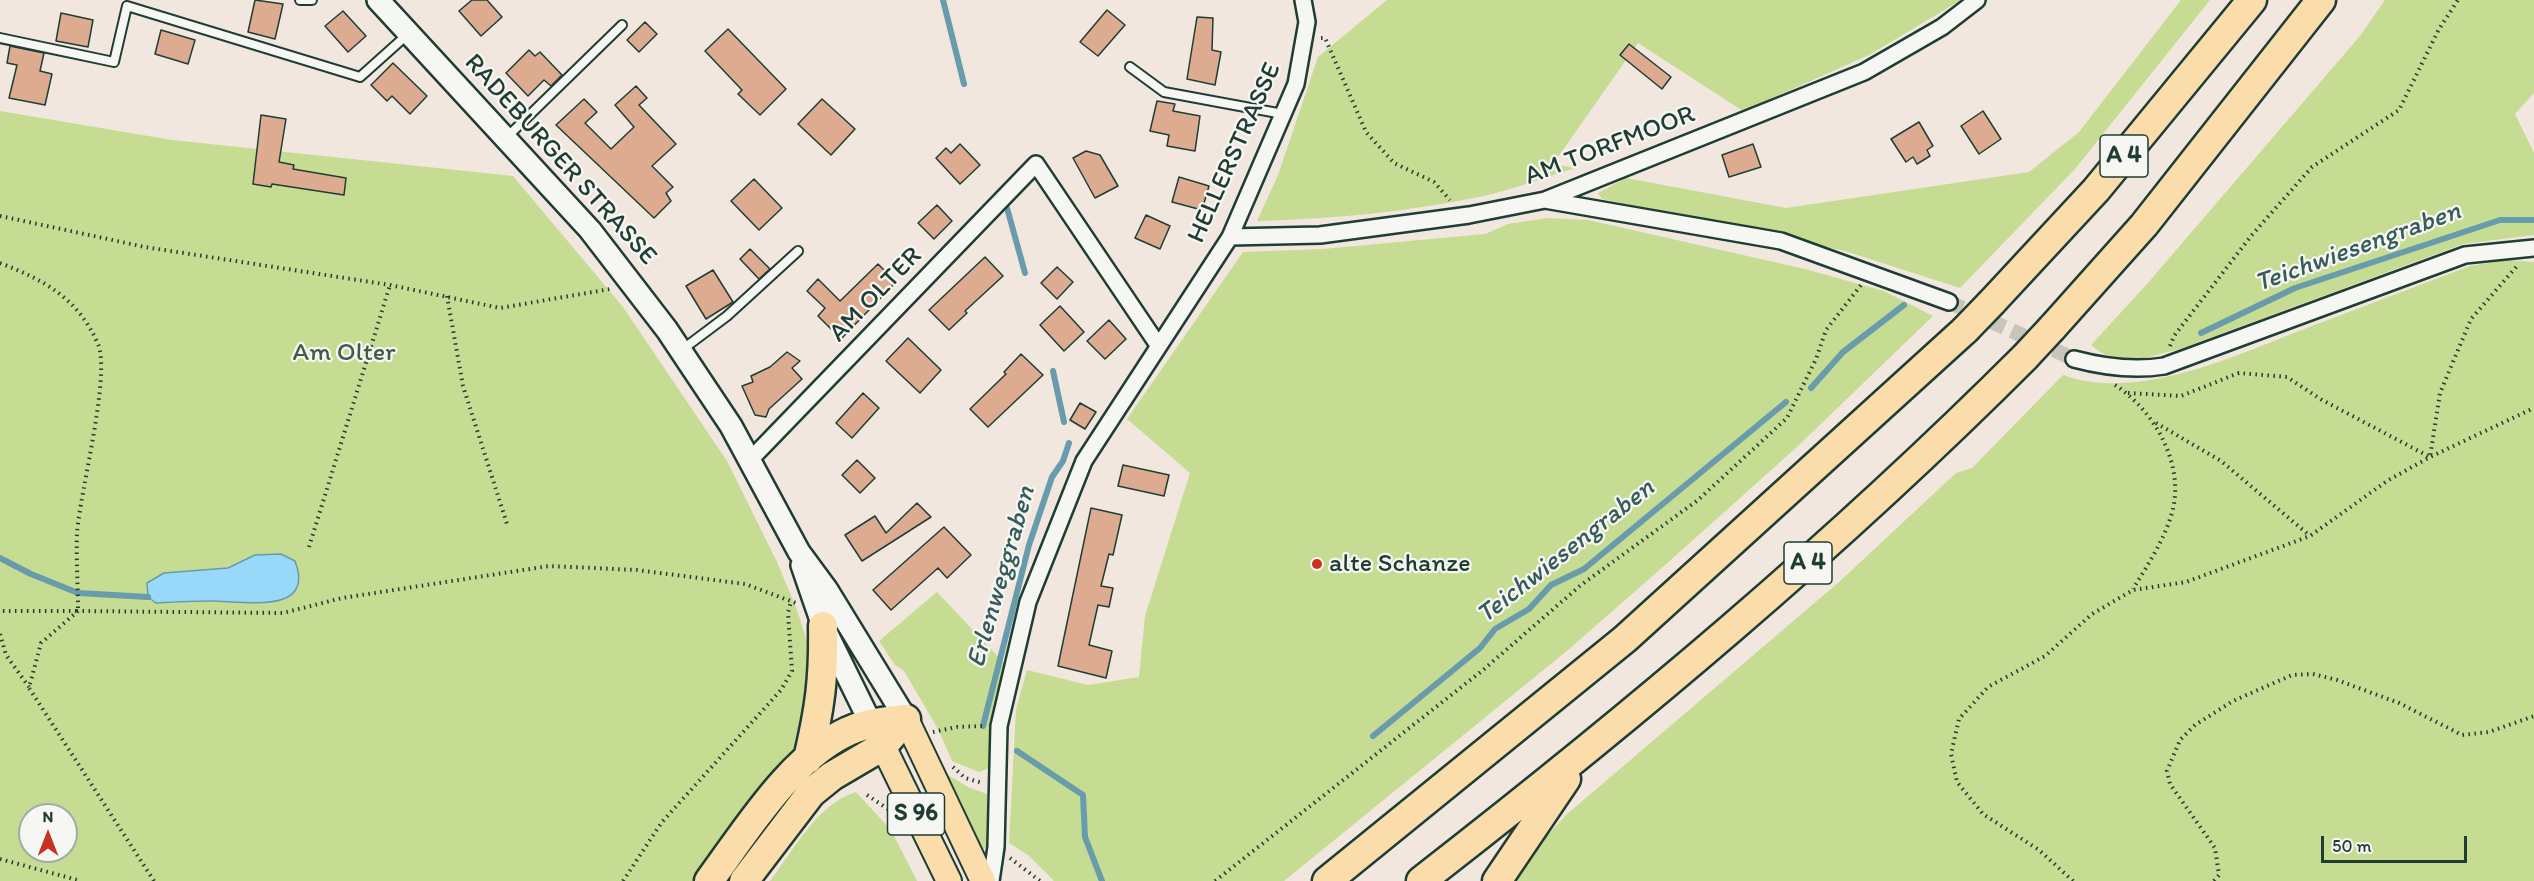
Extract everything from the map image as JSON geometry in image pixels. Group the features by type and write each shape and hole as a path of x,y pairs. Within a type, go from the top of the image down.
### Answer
{"highway":[{"name":"A 4","path":"1327,881 1634,632 1965,330 2096,190 2252,0"},
{"name":"A 4","path":"1421,881 1581,757 1794,575 2025,357 2151,216 2321,0"},
{"path":"808,759 821,702 824,672 823,626"},
{"path":"744,881 811,793 877,735 906,719"},
{"path":"710,881 775,795 808,759 841,735 877,735"},
{"path":"1497,881 1581,757"}],"main road":[{"name":"RADEBURGER STRASSE","path":"378,0 590,230 681,350 750,460 799,552 827,590 906,719 983,881"},
{"name":"RADEBURGER STRASSE","path":"799,552 811,597 823,626 949,881"}],"street":[{"name":"HELLERSTRASSE","path":"992,881 996,847 995,786 999,726 1028,602 1084,461 1230,237 1296,84 1307,22 1303,0"},
{"name":"AM TORFMOOR","path":"1230,237 1320,236 1469,215 1545,200 1864,72 1942,27 1977,0"},
{"name":"AM OLTER","path":"750,460 1036,164 1158,345"},
{"path":"1545,200 1781,241 1949,302"},
{"path":"2074,358 2120,368 2164,366 2465,255 2533,248"}],"lane":[{"path":"300,0 312,0"},
{"path":"0,38 114,62 127,6 360,77 409,33"},
{"path":"506,138 622,25"},
{"path":"1130,66 1164,92 1283,114"},
{"path":"681,350 727,316 798,251"}],"path":[{"path":"2164,366 2174,336 2251,236 2312,167 2399,110 2439,29 2458,0"},
{"path":"1305,39 1325,38 1365,132 1394,163 1434,182 1442,194 1469,215"},
{"path":"0,216 145,247 390,285 500,308 617,288"},
{"path":"2430,457 2440,393 2471,319 2533,248"},
{"path":"0,263 41,279 77,309 99,346 101,375 77,533 78,611 41,643 29,688"},
{"path":"1215,881 1483,670 1581,585 1698,500 1787,418 1816,359 1827,330 1871,273"},
{"path":"309,547 390,285"},
{"path":"447,296 463,386 507,524"},
{"path":"2128,393 2181,396 2239,373 2287,377 2322,400 2430,457"},
{"path":"2110,382 2128,393 2155,423 2221,461 2310,536"},
{"path":"2073,881 2039,850 1983,814 1957,782 1951,754 1959,719 1989,687 2045,656 2092,614 2133,590 2186,582 2310,536 2387,481 2430,457 2534,408"},
{"path":"2133,590 2158,547 2172,514 2175,472 2155,423"},
{"path":"0,611 283,613 342,598 549,566 637,570 745,585 791,602 788,613 792,671 782,690 662,822 623,881"},
{"path":"0,634 6,655 154,881"},
{"path":"2214,881 2219,874 2215,848 2170,784 2167,771 2180,740 2195,725 2242,697 2292,675 2313,674 2399,703 2462,735 2489,732 2534,716"},
{"path":"932,732 957,727 999,726"},
{"path":"867,795 886,806 891,815"},
{"path":"996,847 1040,881"},
{"path":"0,860 81,881"}],"green space":[{"path":"1387,0 1961,0 1869,55 1743,111 1638,43 1553,164 1575,168 1503,191 1424,207 1313,219 1257,221 1278,175 1318,57"},
{"path":"2181,0 2210,0 2075,169 1960,288 1845,251 1602,199 1598,193 1626,178 1786,208 2029,172 2079,132"},
{"path":"2385,0 2534,0 2534,93 2515,114 2534,153 2534,235 2463,244 2180,349 2145,358 2112,357 2091,345 2147,284 2360,36"},
{"name":"Am Olter","path":"0,111 172,140 513,176 623,307 727,461 777,562 807,641 805,694 801,717 807,720 799,741 696,881 0,881"},
{"path":"1547,218 1588,220 1805,269 1884,291 1933,316 1798,446 1568,650 1284,881 1054,881 1028,855 1009,843 1016,709 1027,670 1088,685 1139,677 1145,616 1190,473 1127,419 1243,252 1323,249 1485,234 1508,224"},
{"path":"2506,260 2534,262 2534,881 1512,881 1529,856 1566,815 1839,582 1956,473 1972,468 2063,375 2093,382 2124,383 2157,379 2189,371 2222,361 2470,266"},
{"path":"937,592 1005,664 994,703 989,768 979,772 952,761 938,729 904,671 895,665 879,641"},
{"path":"946,774 970,788 987,794 987,847 983,849"},
{"path":"856,792 891,830 917,881 770,881 818,817 842,798"}],"water":[{"path":"281,554 295,561 299,579 295,590 286,598 257,603 211,601 156,603 148,597 147,583 164,573 228,568 255,555"}],"building":[{"path":"255,0 283,4 275,39 248,32"},
{"path":"472,0 487,0 502,17 481,36 459,11"},
{"path":"1107,10 1125,25 1098,56 1080,42"},
{"path":"343,11 366,36 348,52 325,26"},
{"path":"61,13 93,20 88,47 56,41"},
{"path":"1197,17 1213,18 1212,50 1221,52 1215,85 1187,79"},
{"path":"645,22 657,34 639,52 627,40"},
{"path":"728,29 786,89 760,115 738,94 742,90 705,51"},
{"path":"161,30 195,40 188,64 155,54"},
{"path":"1629,44 1671,77 1662,89 1620,55"},
{"path":"10,46 44,53 40,71 52,74 45,105 9,98 17,65 7,63"},
{"path":"529,50 535,56 540,52 562,75 551,86 544,80 528,96 506,73"},
{"path":"393,63 427,96 410,114 392,96 387,101 371,85"},
{"path":"636,86 647,98 639,105 676,144 652,166 673,187 666,193 671,201 654,218 556,125 584,99 597,112 585,123 611,149 634,127 615,105"},
{"path":"822,99 855,129 831,155 798,124"},
{"path":"1157,101 1175,104 1173,111 1200,116 1195,151 1167,146 1169,135 1150,131"},
{"path":"1983,111 2001,139 1979,154 1961,126"},
{"path":"261,115 286,119 279,162 294,165 293,169 346,178 344,195 272,184 271,187 253,184"},
{"path":"1919,122 1933,146 1927,150 1930,156 1917,164 1913,157 1906,162 1891,139"},
{"path":"960,144 980,165 960,184 936,158 946,148 951,153"},
{"path":"1753,144 1761,167 1729,177 1722,155"},
{"path":"1086,151 1100,155 1118,186 1095,198 1073,158"},
{"path":"1179,177 1209,186 1202,210 1172,202"},
{"path":"754,179 782,208 759,230 731,201"},
{"path":"937,205 952,221 934,239 918,223"},
{"path":"1146,215 1170,226 1160,249 1135,238"},
{"path":"750,249 770,269 759,279 740,259"},
{"path":"985,257 1003,276 965,311 967,313 949,330 929,310"},
{"path":"878,264 896,282 841,339 818,316 825,308 807,291 818,279 840,301"},
{"path":"1057,267 1073,282 1057,299 1041,283"},
{"path":"713,270 733,302 706,319 686,286"},
{"path":"1060,306 1084,332 1064,351 1040,325"},
{"path":"1109,320 1126,339 1105,359 1087,341"},
{"path":"908,338 941,370 920,393 886,361"},
{"path":"787,352 800,361 792,368 802,379 769,409 766,417 755,415 742,386 753,382 751,376 770,367"},
{"path":"1021,354 1043,375 988,427 970,409 1006,374 1004,372"},
{"path":"863,393 879,408 852,438 836,423"},
{"path":"1080,403 1096,412 1085,429 1070,420"},
{"path":"857,460 875,478 860,493 842,475"},
{"path":"1123,465 1169,475 1164,496 1118,486"},
{"path":"917,503 931,517 862,561 845,535 875,516 886,533"},
{"path":"1091,508 1122,515 1113,555 1109,554 1101,586 1113,588 1109,607 1098,605 1089,645 1112,651 1106,678 1058,666"},
{"path":"944,527 971,555 947,578 938,568 891,610 873,590"}],"waterway":[{"name":"Erlenweggraben","path":"943,0 964,84"},
{"name":"Erlenweggraben","path":"1007,208 1025,273"},
{"name":"Teichwiesengraben","path":"2201,333 2295,288 2500,220 2534,220"},
{"name":"Teichwiesengraben","path":"1811,388 1843,352 1904,305"},
{"name":"Erlenweggraben","path":"1053,371 1064,422"},
{"name":"Teichwiesengraben","path":"1373,736 1480,648 1495,629 1529,609 1551,585 1584,569 1786,402"},
{"name":"Erlenweggraben","path":"983,726 1029,545 1052,477 1063,461 1069,443"},
{"path":"0,558 31,574 78,593 148,597"},
{"name":"Erlenweggraben","path":"1017,751 1083,795 1085,837 1102,881"}],"tunnel":[{"path":"1949,302 2074,359"}],"place":[{"name":"alte Schanze","path":"1317,564"}]}
